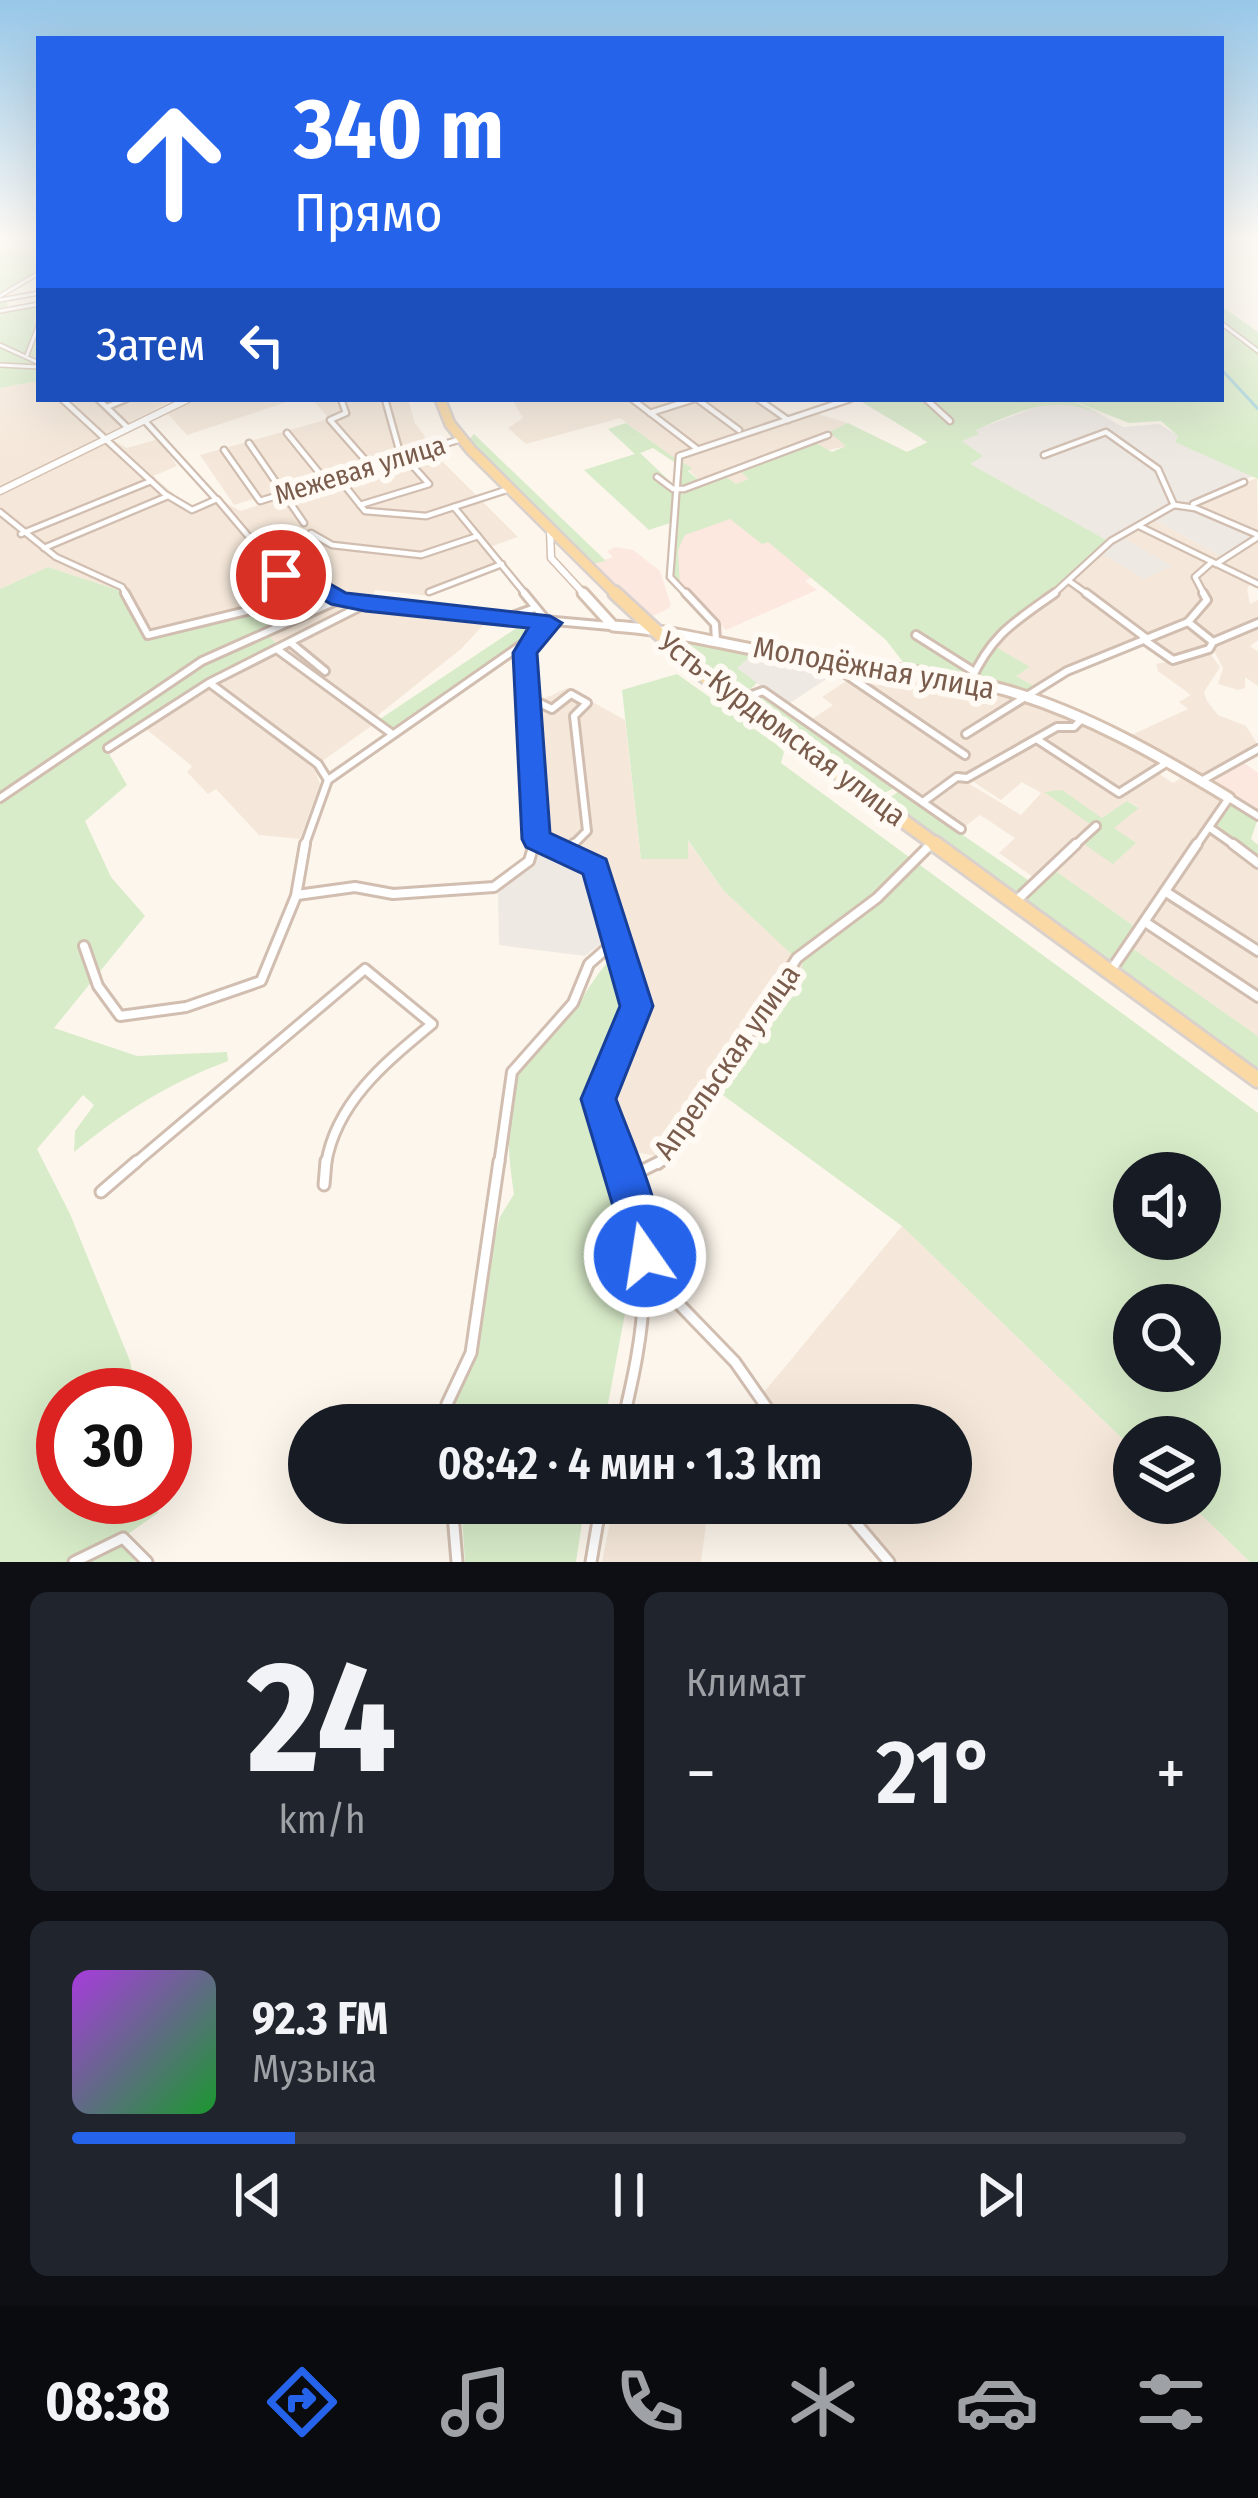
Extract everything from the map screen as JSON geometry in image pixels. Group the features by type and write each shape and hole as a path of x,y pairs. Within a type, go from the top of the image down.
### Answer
{"main road":[{"name":"Усть-Курдюмская улица","path":"442,402 461,439 650,629 671,639 738,700 1258,1080"}],"street":[{"path":"1224,325 1258,350"},
{"path":"27,356 36,332"},
{"path":"0,345 36,363"},
{"path":"0,365 36,365"},
{"path":"65,402 168,496 192,510 217,499"},
{"path":"101,402 128,427"},
{"path":"107,407 119,402"},
{"path":"0,491 182,402"},
{"path":"342,402 346,413 330,420 369,465"},
{"path":"360,505 429,484 403,455 386,402"},
{"path":"636,402 696,448"},
{"path":"650,413 685,402"},
{"path":"699,402 739,430"},
{"path":"763,402 791,419"},
{"path":"716,641 715,624 670,580 679,456 841,402"},
{"path":"929,402 950,421"},
{"path":"145,421 281,575 313,584 339,599"},
{"path":"1044,455 1106,432 1158,469 1174,505"},
{"path":"287,434 325,480"},
{"path":"657,477 677,489 710,482 828,435"},
{"name":"Межевая улица","path":"224,450 260,501 461,439"},
{"path":"249,443 287,492 304,524"},
{"path":"338,476 365,511 412,516 509,489"},
{"path":"21,534 152,481"},
{"path":"1189,506 1244,482"},
{"path":"42,549 168,496"},
{"path":"971,676 1001,630 1069,580 1095,554 1174,505 1189,506 1258,536"},
{"path":"454,507 550,623"},
{"path":"0,512 42,549 77,570 122,587 148,635 182,630 264,602 339,599 550,623 650,629"},
{"path":"1139,526 1258,584"},
{"path":"550,529 550,558 613,626"},
{"path":"310,532 332,545 421,555 478,536"},
{"path":"1027,697 1067,671 1188,622 1207,600 1196,577 1258,536"},
{"path":"429,592 502,564"},
{"path":"1069,580 1173,660 1209,649 1213,641 1258,623"},
{"path":"0,798 202,661 339,599"},
{"path":"108,748 209,683 365,604"},
{"path":"509,617 535,608"},
{"path":"1188,622 1213,641"},
{"path":"84,946 98,986 121,1016 186,1007 261,980 296,896 305,843 328,780 550,623"},
{"name":"Молодёжная улица","path":"916,634 971,676"},
{"path":"296,896 356,886 393,894 494,887 529,861 536,839 525,653 533,638"},
{"name":"Молодёжная улица","path":"671,639 971,676 1083,718 1258,816"},
{"path":"290,642 326,671"},
{"path":"276,649 391,733"},
{"path":"826,659 965,755"},
{"path":"209,683 318,764 328,780"},
{"path":"738,700 763,691 961,829"},
{"path":"528,697 552,709 571,694 586,703 574,716 587,831 568,852"},
{"name":"Молодёжная улица","path":"966,734 1027,697"},
{"path":"922,802 957,777 967,778 1057,727 1074,727 1083,718"},
{"path":"1038,740 1119,793 1168,762"},
{"path":"1202,781 1258,748"},
{"path":"878,802 900,787"},
{"path":"1109,972 1229,798"},
{"path":"1014,902 1096,826"},
{"path":"1210,828 1258,863"},
{"path":"536,839 598,871 614,942 637,1006 598,1099 638,1216 647,1271 637,1364 627,1404"},
{"name":"Апрельская улица","path":"625,1179 670,1154 796,958 878,898 933,843"},
{"path":"1166,892 1258,952"},
{"path":"1145,922 1258,998"},
{"path":"447,1404 471,1353 512,1072 573,1004 589,964 614,942"},
{"path":"101,1192 365,969 432,1024 382,1065 349,1102 332,1134 324,1185"},
{"path":"647,1271 735,1362 764,1404"},
{"path":"454,1524 458,1562"},
{"path":"591,1562 597,1524"},
{"path":"857,1524 889,1562"},
{"path":"74,1562 123,1538 147,1562"}],"shaded area":[{"path":"36,382 36,402 169,402 0,488 0,388"},
{"path":"187,402 287,402 187,435 167,413"},
{"path":"315,402 409,402 415,423 431,445 234,505 200,455 325,420 327,416"},
{"path":"514,402 634,402 692,448 674,458 620,418 526,444 508,428 523,418"},
{"path":"638,402 760,402 785,419 696,446"},
{"path":"1048,403 1086,406 1123,427 1159,424 1179,436 1175,441 1253,476 1190,503 1169,505 1108,541 921,439 975,430"},
{"path":"814,413 848,423 830,432 847,446 739,470 750,479 736,484 701,482 679,460"},
{"path":"109,438 127,448 159,439 177,466 153,476 194,512 223,501 240,511 432,451 518,537 490,547 506,567 430,596 375,590 368,603 279,646 267,634 265,605 187,633 146,639 118,590 48,567 0,589 0,493"},
{"path":"1257,478 1258,533 1196,507 1204,499"},
{"path":"1184,505 1255,537 1224,558 1155,520"},
{"path":"731,512 812,577 805,581 817,590 726,630 675,582 675,540 680,532"},
{"path":"1155,520 1224,558 1196,574 1205,600 1189,621 1065,670 1037,688 1015,676 1029,668 991,644 1069,584 1076,584 1074,580 1099,552"},
{"path":"1122,537 1172,566 1144,579 1099,552"},
{"path":"1258,539 1258,583 1251,582 1247,590 1250,604 1258,600 1258,640 1250,646 1258,652 1258,686 1245,677 1245,688 1238,690 1218,684 1223,668 1213,649 1215,642 1171,659 1147,640 1191,622 1208,597 1199,575"},
{"path":"616,547 633,550 660,571 671,606 648,618 592,564 613,557 607,551"},
{"path":"365,606 487,621 461,649 377,716 374,724 314,767 320,784 300,839 259,835 216,789 208,794 187,772 192,766 146,729 207,687"},
{"path":"758,650 820,659 837,672 787,705 736,668"},
{"path":"1209,652 1220,667 1204,692 1207,701 1218,715 1246,726 1258,745 1215,771 1197,774 1127,737 1188,709 1179,702 1191,695 1158,671 1156,664"},
{"path":"831,664 974,684 1019,696 1005,710 1027,699 1124,740 1162,761 1152,769 1173,783 1186,775 1213,792 1221,804 1137,928 1054,870 1081,842 1114,863 1135,843 1113,828 1138,807 1128,801 1102,818 1062,791 1046,792 1091,824 1033,877 999,853 1015,838 980,815 963,828 928,804 956,779 920,798 809,721 833,705 822,697 848,680 968,760 971,757 852,680","holes":["963,775 1001,800 1022,782 1041,793 1021,815 959,777"]},
{"path":"567,688 625,720 641,859 686,838 723,890 804,965 676,1160 620,1149 608,1100 611,1075 639,1003 635,983 599,865 541,831 533,704"},
{"path":"1243,762 1258,773 1258,813 1211,783"},
{"path":"1214,834 1258,866 1258,949 1170,891 1207,835"},
{"path":"544,850 575,859 596,873 610,925 608,938 585,956 499,945 498,893"},
{"path":"1167,897 1258,954 1258,995 1150,921"},
{"path":"1150,927 1258,1000 1258,1036 1132,948"},
{"path":"902,1226 1113,1430 1113,1524 1211,1524 1250,1562 884,1562 851,1524 972,1524 972,1404 754,1404"},
{"path":"610,1524 706,1524 701,1562 602,1562"}],"green space":[{"path":"0,310 36,310 36,382 0,388"},
{"path":"1224,310 1258,332 1258,479 1175,442 1178,436 1161,421 1129,423 1076,402 1224,402"},
{"path":"862,402 1075,402 1113,420 1076,407 1044,406 976,430 979,434 962,441 983,456 970,464 1108,541 1051,595 1000,629 964,677 907,667 886,640 768,542 762,544 730,519 685,535 678,550 680,584 673,577 679,460 701,482 723,475 736,484 749,479 738,469 810,440 832,452 846,446 829,432 848,423 907,452 928,442"},
{"path":"626,423 676,459 653,448 640,453 676,487 673,522 649,530 584,470 635,454 608,429"},
{"path":"474,434 606,561 592,564 469,440"},
{"path":"48,567 118,590 146,639 267,606 285,604 295,621 267,634 279,646 213,678 104,745 127,785 85,821 111,877 145,916 54,1028 137,1056 227,1052 228,1061 147,1100 74,1152 75,1131 94,1105 83,1095 37,1149 70,1214 131,1368 36,1368 36,1524 142,1524 128,1534 129,1553 136,1562 0,1562 0,589"},
{"path":"521,625 532,632 392,728 380,719"},
{"path":"678,638 758,650 737,668 757,683 746,693 734,692 672,644"},
{"path":"991,644 1030,667 1016,676 1037,688 1025,693 977,678"},
{"path":"677,674 780,747 784,752 781,763 1258,1113 1258,1562 1250,1562 1211,1524 1221,1524 1221,1416 1113,1416 1113,1430 902,1226 720,1093 803,965 723,890 688,840 688,859 641,859 622,690"},
{"path":"758,694 895,788 877,796 752,704 750,698"},
{"path":"1062,790 1102,818 1127,801 1139,808 1114,828 1136,843 1113,864 1081,842 1096,828 1044,792"},
{"path":"899,791 1031,886 1012,893 889,805 888,799"},
{"path":"1232,804 1258,818 1251,839 1258,845 1258,860 1216,827"},
{"path":"1054,870 1137,928 1113,960 1106,960 1026,901"},
{"path":"1132,948 1258,1036 1258,1070 1123,973 1121,964"},
{"path":"615,954 636,1000 600,1090 601,1116 615,1162 628,1237 627,1303 608,1404 453,1404 480,1337 490,1255 500,1217 514,1194 508,1137 516,1079 533,1047 571,1013"},
{"path":"462,1524 582,1524 576,1562 465,1562"}],"waterway":[{"path":"1224,372 1258,409"}],"route":[{"path":"281,575 313,584 339,599 365,604 550,623 537,632 525,653 536,839 598,871 619,959 634,990 637,1006 598,1099 638,1216 645,1256"}]}
